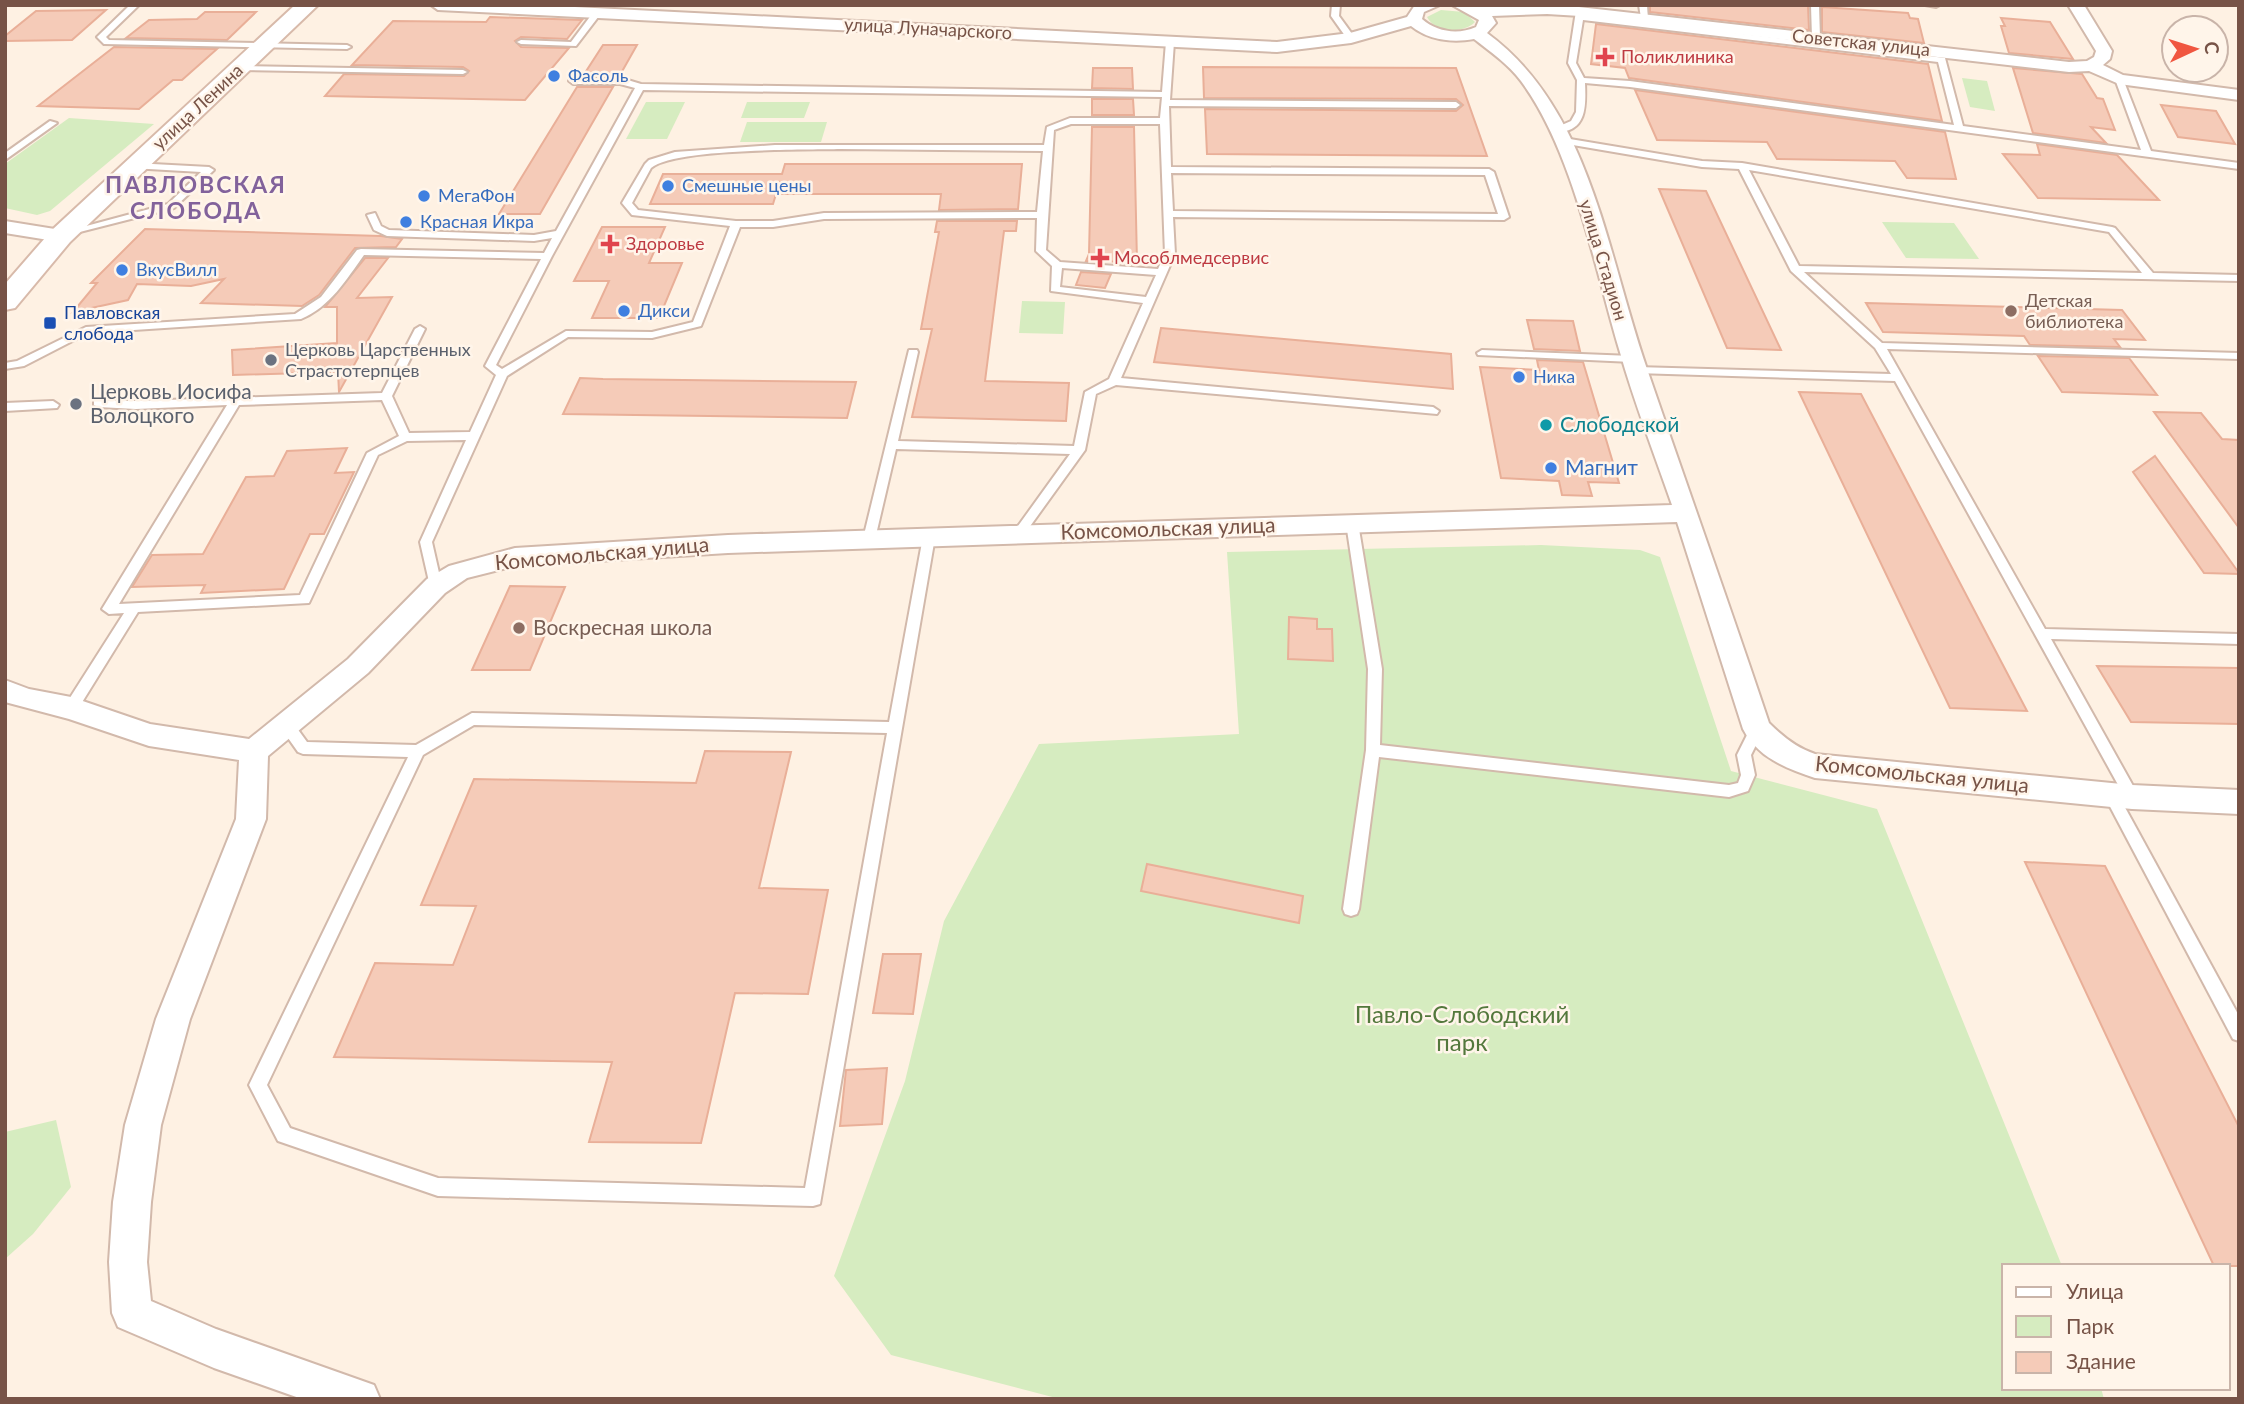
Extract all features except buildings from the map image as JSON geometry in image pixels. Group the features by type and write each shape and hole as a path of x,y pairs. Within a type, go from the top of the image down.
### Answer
{"main road":[{"name":"улица Ленина","path":"5,302 61,236 308,5"}],"street":[{"name":"улица Луначарского","path":"438,5 1277,47 1351,38 1414,20"},
{"path":"786,21 805,5"},
{"path":"1433,5 1419,9 1414,20 1439,34 1476,33 1488,23 1480,12 1459,5"},
{"path":"2076,5 2104,51 2102,59 2091,66"},
{"name":"Советская улица","path":"1480,12 1547,9 1580,14 1644,12 1816,38 2068,67 2091,66 2119,79 2239,95"},
{"name":"улица Стадион","path":"1476,33 1507,55 1526,77 1561,136 1574,164 1634,364 1687,513"},
{"path":"5,227 61,236"},
{"name":"Комсомольская улица","path":"254,751 358,666 436,586 458,572 515,557 729,544 1019,533 1687,513 1757,729 1772,745 1793,760 1815,766 2121,796 2239,802"},
{"path":"5,675 12,696 71,708 149,735 254,751 251,819 173,1019 144,1125 131,1214 128,1262 132,1313 214,1348 360,1399"}],"lane":[{"path":"135,5 101,37 107,42 347,47"},
{"path":"1336,5 1335,16 1351,38"},
{"path":"1815,5 1816,38"},
{"path":"1929,5 1936,5"},
{"path":"521,43 573,44 598,12"},
{"path":"1561,136 1574,126 1581,116 1581,80 1572,63 1580,14 1942,60 1959,127"},
{"path":"1114,382 1170,254 1164,121 1170,42"},
{"path":"240,68 463,72"},
{"path":"2119,79 2147,153"},
{"path":"1581,80 1630,84 2239,166"},
{"path":"573,81 621,81 640,87 1456,105"},
{"path":"502,374 490,366 640,87"},
{"path":"1163,272 1057,265 1041,251 1050,129 1070,121 1164,121"},
{"path":"5,157 53,123"},
{"path":"1561,136 1702,164 1742,166 2112,230 2150,276"},
{"path":"1042,215 824,216 773,224 736,224 635,213 627,203 652,162 666,156 685,153 755,148 1048,148"},
{"path":"61,236 171,206 209,170 134,166"},
{"path":"1742,166 1795,269 1879,346 1899,378 2041,634 2239,1032"},
{"path":"1166,170 1489,172 1504,217 1169,214"},
{"path":"372,215 377,228 387,233 534,238 561,233"},
{"path":"436,586 426,542 502,374 566,334 652,335 697,324 736,224"},
{"path":"5,366 20,364 86,330 297,317 308,314 318,307 361,253 547,256"},
{"path":"1057,265 1055,289 1151,301"},
{"path":"1795,269 2238,278"},
{"path":"386,396 420,329"},
{"path":"1879,346 2239,356"},
{"path":"869,539 913,352"},
{"path":"1482,353 1899,378"},
{"path":"1019,533 1079,450 1091,392 1114,382 1433,411"},
{"path":"98,403 136,405 386,396"},
{"path":"386,396 405,437"},
{"path":"235,402 109,610 304,600 373,453 405,437 474,436"},
{"path":"5,407 53,405"},
{"path":"891,445 1079,450"},
{"path":"1351,909 1373,750 1375,669 1352,523"},
{"path":"418,751 258,1085 284,1135 438,1187 813,1197 929,537"},
{"path":"71,708 134,608"},
{"path":"2041,634 2239,639"},
{"path":"286,724 303,748 418,751 472,719 896,728"},
{"path":"1373,750 1729,791 1743,787 1748,775 1744,755 1757,729"}],"green space":[{"path":"1441,10 1464,12 1475,22 1464,29 1443,29 1427,17"},
{"path":"1962,78 1987,81 1995,111 1970,107"},
{"path":"646,102 685,102 667,139 626,139"},
{"path":"747,102 810,102 804,118 741,118"},
{"path":"69,118 154,124 50,211 37,215 5,208 5,164"},
{"path":"747,122 827,122 821,142 740,142"},
{"path":"1882,222 1954,223 1979,259 1906,258"},
{"path":"1022,301 1065,302 1063,334 1019,333"},
{"name":"Павло-Слободский парк","path":"1541,545 1640,550 1660,557 1731,771 1877,809 2061,1264 2002,1264 2002,1390 2102,1390 2104,1399 1060,1399 891,1355 834,1276 905,1081 944,921 1039,744 1239,734 1227,552"},
{"path":"56,1120 71,1187 33,1234 5,1259 5,1132"}],"place":[{"name":"Поликлиника","path":"1605,57"},
{"name":"Фасоль","path":"554,76"},
{"name":"Смешные цены","path":"668,186"},
{"name":"МегаФон","path":"424,196"},
{"name":"Красная Икра","path":"406,222"},
{"name":"Здоровье","path":"610,244"},
{"name":"Мособлмедсервис","path":"1100,258"},
{"name":"ВкусВилл","path":"122,270"},
{"name":"Дикси","path":"624,311"},
{"name":"Детская библиотека","path":"2011,311"},
{"name":"Павловская слобода","path":"50,323"},
{"name":"Церковь Царственных Страстотерпцев","path":"271,360"},
{"name":"Ника","path":"1519,377"},
{"name":"Церковь Иосифа Волоцкого","path":"76,404"},
{"name":"Слободской","path":"1546,425"},
{"name":"Магнит","path":"1551,468"},
{"name":"Воскресная школа","path":"519,628"}],"district":[{"name":"ПАВЛОВСКАЯ СЛОБОДА","path":"196,198"}]}
